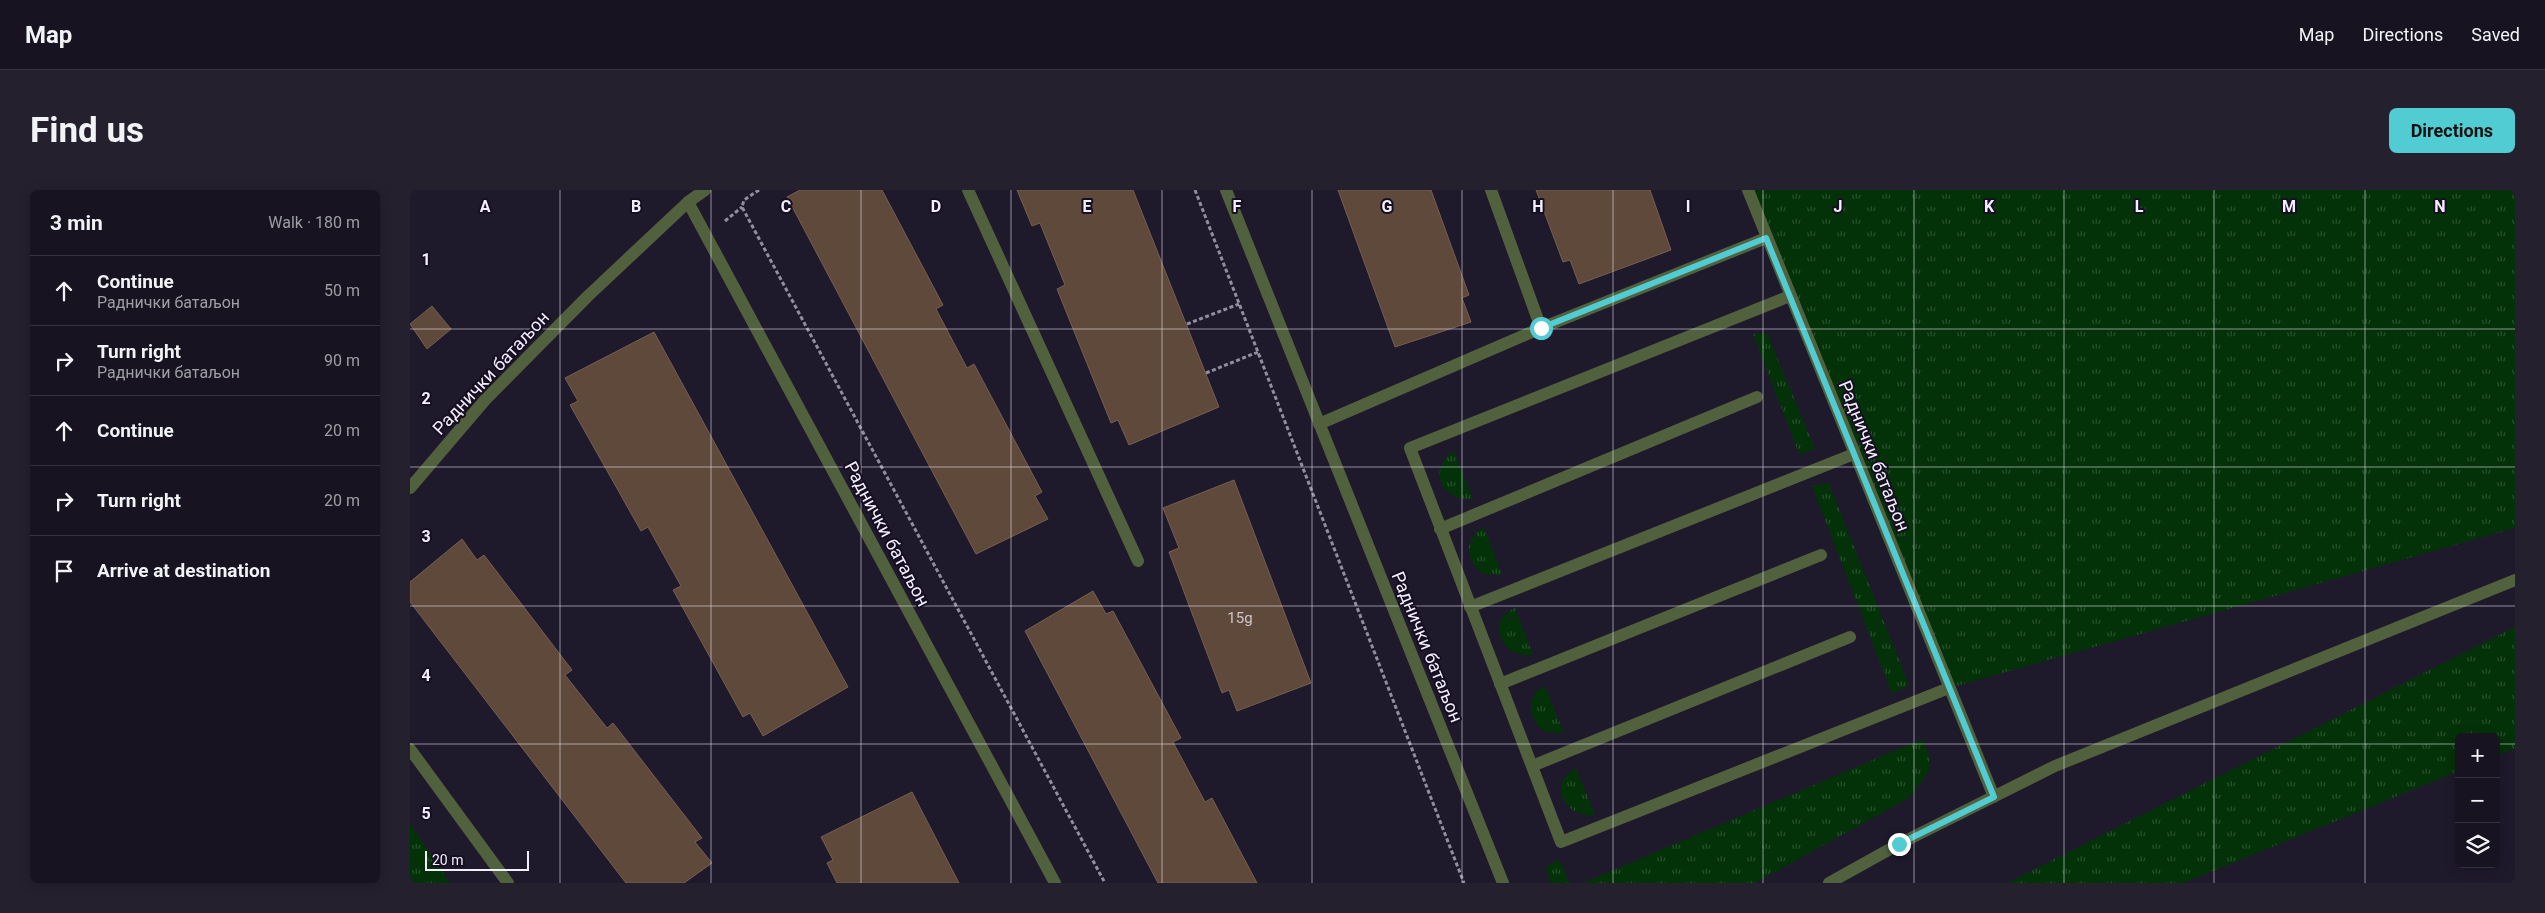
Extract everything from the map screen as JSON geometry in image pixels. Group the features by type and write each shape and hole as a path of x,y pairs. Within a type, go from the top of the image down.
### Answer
{"street":[{"name":"Раднички батаљон","path":"410,488 485,400 588,296 688,202 705,190"},
{"path":"968,190 1138,560"},
{"name":"Раднички батаљон","path":"1226,190 1503,883"},
{"path":"1490,190 1541,328"},
{"name":"Раднички батаљон","path":"1748,190 1994,797"},
{"name":"Раднички батаљон","path":"688,202 1055,883"},
{"path":"1319,424 1541,328 1766,238"},
{"path":"1790,296 1410,448 1560,842 1949,688"},
{"path":"1440,529 1757,397"},
{"path":"1470,607 1854,454"},
{"path":"1500,684 1820,555"},
{"path":"1829,883 1899,844 2055,766 2515,580"},
{"path":"1532,766 1850,637"},
{"path":"410,749 508,883"}],"path":[{"path":"759,190 744,200 742,207 1104,883"},
{"path":"1195,190 1464,883"},
{"path":"1186,324 1240,304"},
{"path":"1206,373 1258,352"}],"green space":[{"path":"1748,190 2515,190 2515,528 1949,688"},
{"path":"1767,333 1815,449 1799,454 1753,334"},
{"path":"1454,451 1473,499 1462,499 1453,495 1441,483 1441,467 1446,458"},
{"path":"1829,483 1909,685 1892,694 1812,486"},
{"path":"1484,527 1502,575 1484,574 1470,557 1469,550 1472,538"},
{"path":"1515,608 1533,655 1513,651 1501,638 1500,622 1506,614"},
{"path":"2515,627 2515,748 2500,754 2500,733 2455,733 2455,773 2183,883 2007,883"},
{"path":"1545,686 1564,733 1546,732 1535,722 1532,716 1531,702 1538,691"},
{"path":"1922,739 1930,757 1929,772 1909,798 1755,883 1583,883"},
{"path":"1576,768 1595,815 1575,811 1563,799 1562,783 1567,775"},
{"path":"410,823 450,883 410,883"},
{"path":"1559,860 1570,883 1551,883 1545,867"}],"building":[{"path":"800,190 882,190 943,305 936,309 967,368 974,364 1042,492 1035,496 1048,519 976,554 787,197"},
{"path":"1017,190 1133,190 1219,407 1129,445 1118,420 1111,423 1057,289 1065,285 1040,223 1032,226"},
{"path":"1338,190 1431,190 1469,295 1462,298 1471,322 1395,347"},
{"path":"1536,190 1650,190 1671,250 1579,284 1570,260 1563,262"},
{"path":"432,306 451,329 427,349 410,324"},
{"path":"654,332 848,687 763,736 750,713 743,717 673,590 681,586 648,527 641,531 570,405 578,401 565,378"},
{"path":"1234,480 1311,683 1237,711 1229,690 1222,693 1169,552 1179,548 1163,508"},
{"path":"462,539 477,560 484,555 572,670 565,675 607,728 613,723 702,838 695,842 712,863 684,883 626,883 410,602 410,582"},
{"path":"1093,591 1106,614 1113,611 1181,738 1173,742 1205,802 1212,798 1257,883 1158,883 1025,631"},
{"path":"912,792 959,883 837,883 827,863 833,860 821,837"}],"route":[{"path":"1541,328 1766,238 1994,797 1899,844"}]}
